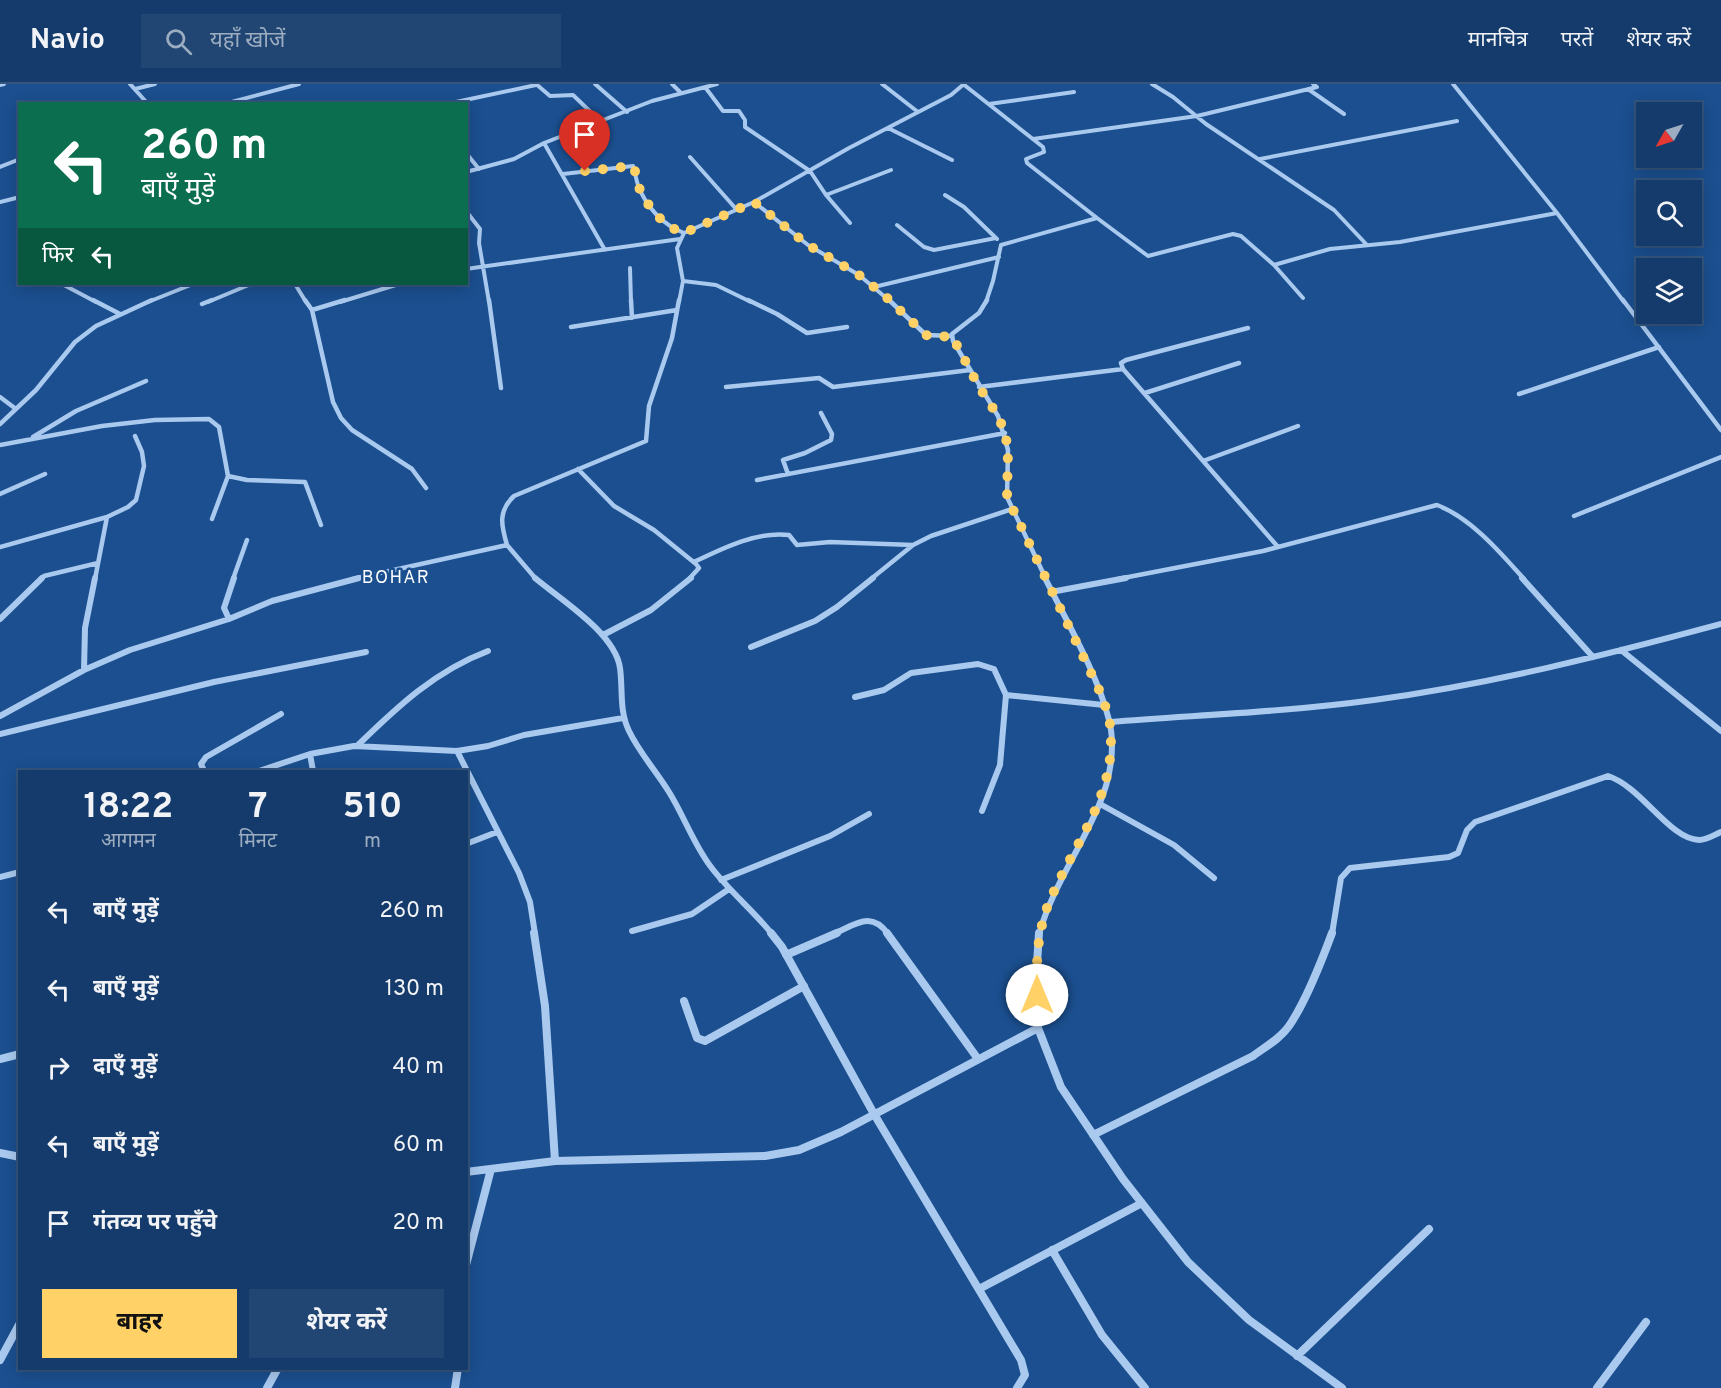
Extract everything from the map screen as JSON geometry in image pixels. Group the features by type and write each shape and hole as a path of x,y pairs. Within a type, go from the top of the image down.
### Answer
{"street":[{"path":"130,84 146,102"},
{"path":"135,89 155,84"},
{"path":"232,102 299,84"},
{"path":"456,102 536,84 550,96 573,95 601,122"},
{"path":"595,84 627,112"},
{"path":"672,84 681,93"},
{"path":"468,172 514,159 544,143 681,93 717,84"},
{"path":"882,84 918,112"},
{"path":"1017,1388 1024,1382 1026,1372 874,1113 786,955 758,916 729,889 709,866 669,792 630,732 623,718 620,668 616,653 603,635 528,572 507,545 501,512 505,503 514,496 646,441 649,406 672,338 683,280 677,248 684,233 754,202 951,95 963,84 1045,150 1026,159 1027,163 1148,256 1233,234 1241,236 1275,265 1303,298"},
{"path":"1152,84 1334,210 1367,245"},
{"path":"1033,139 1197,116 1317,87 1313,84"},
{"path":"1453,84 1557,213 1721,430"},
{"path":"705,87 723,111 739,111 745,120 745,127 810,171 826,195 850,223"},
{"path":"1308,89 1344,114"},
{"path":"989,104 1074,92"},
{"path":"1260,159 1457,121"},
{"path":"888,128 952,160"},
{"path":"544,143 605,250"},
{"path":"468,155 479,169"},
{"path":"690,157 737,210"},
{"path":"0,167 18,160"},
{"path":"563,174 631,165 635,168 642,191 663,223 669,228 684,233"},
{"path":"826,195 891,170"},
{"path":"945,195 964,207 1001,245 983,306 972,319 956,328 952,336"},
{"path":"0,202 18,197"},
{"path":"754,202 808,245 859,275 926,335 952,336"},
{"path":"1275,265 1330,249 1400,242 1557,213"},
{"path":"468,214 480,230 478,240 489,292 495,363 501,388"},
{"path":"1001,245 1097,218"},
{"path":"897,225 924,247 934,250 996,238"},
{"path":"468,269 680,239"},
{"path":"874,287 999,257"},
{"path":"630,268 632,318"},
{"path":"683,280 716,285 777,314 807,333 846,327"},
{"path":"64,285 120,314"},
{"path":"0,424 36,390 75,342 96,326 191,285"},
{"path":"202,304 249,285"},
{"path":"296,285 312,310 333,402 341,418 352,430 412,469 426,488"},
{"path":"312,310 396,285"},
{"path":"571,327 677,310"},
{"path":"1248,328 1121,363 1278,547"},
{"path":"952,336 979,387 998,416 1005,433 1008,450 1007,497 1110,722 1112,759 1100,804 1048,904 1038,937 1036,979 1038,1028 1061,1087 1142,1203 1188,1262 1249,1320 1342,1388"},
{"path":"1519,394 1659,347"},
{"path":"1145,393 1239,363"},
{"path":"979,387 1124,369"},
{"path":"726,387 819,378 833,387 970,370"},
{"path":"30,439 76,411 146,381"},
{"path":"0,397 16,409"},
{"path":"788,474 783,460 812,450 832,438 821,413"},
{"path":"0,445 144,421 209,419 219,427 228,476 212,519"},
{"path":"1203,461 1298,426"},
{"path":"757,480 885,458 1005,433"},
{"path":"0,547 107,517 128,507 136,500 144,466 142,452 135,436"},
{"path":"1574,516 1721,457"},
{"path":"578,469 614,506 654,530 699,568 697,573 664,601 603,635"},
{"path":"0,494 45,474"},
{"path":"228,476 247,480 305,482 321,525"},
{"path":"1051,592 1278,547 1430,506 1444,506 1497,549 1593,657"},
{"path":"751,647 815,621 837,607 912,545 931,536 1012,509"},
{"path":"84,670 85,628 107,517"},
{"path":"694,562 740,542 781,534 789,535 797,544 830,542 912,545"},
{"path":"229,619 224,609 225,602 247,540"},
{"path":"0,716 84,670 130,650 229,619 272,601 321,586 507,545"},
{"path":"0,619 44,576 98,563"},
{"path":"1110,722 1409,696 1593,657 1721,624"},
{"path":"1621,650 1721,731"},
{"path":"357,746 417,690 440,673 468,658 488,651"},
{"path":"0,734 214,682 366,652"},
{"path":"855,697 884,690 910,673 978,664 994,669 1006,695 1000,765 982,811"},
{"path":"1006,695 1104,705"},
{"path":"204,770 201,764 206,757 281,714"},
{"path":"262,770 310,754 357,746 457,751 488,746 524,735 623,718"},
{"path":"457,751 466,770"},
{"path":"310,754 313,770"},
{"path":"468,774 519,873 530,902 545,1006 555,1161"},
{"path":"1094,1135 1253,1056 1273,1042 1288,1027 1332,934 1341,878 1350,868 1449,858 1458,853 1467,830 1475,822 1608,777 1623,781 1689,838 1705,840 1721,832"},
{"path":"1100,804 1172,842 1214,878"},
{"path":"722,880 830,836 869,814"},
{"path":"468,843 496,832"},
{"path":"0,877 18,872"},
{"path":"632,931 692,914 729,889"},
{"path":"786,955 862,921 872,920 882,926 978,1059"},
{"path":"684,1001 697,1038 705,1041 804,986"},
{"path":"468,1172 555,1161 765,1156 799,1150 841,1132 1038,1028"},
{"path":"0,1059 18,1054"},
{"path":"0,1153 18,1157"},
{"path":"468,1257 491,1169"},
{"path":"979,1289 1142,1203"},
{"path":"1297,1356 1429,1230"},
{"path":"1052,1250 1102,1335 1145,1388"},
{"path":"1597,1388 1646,1322"},
{"path":"0,1360 18,1327"},
{"path":"267,1388 277,1370"},
{"path":"455,1388 458,1370"}],"district":[{"name":"BOHAR","path":"396,578"}],"route":[{"path":"585,171 633,166 638,184 663,223 673,230 684,233 693,227 754,202 808,245 859,275 926,335 929,337 952,336 979,387 998,416 1005,433 1008,450 1007,497 1101,694 1110,722 1112,759 1100,804 1048,904 1038,937 1037,995"}]}
